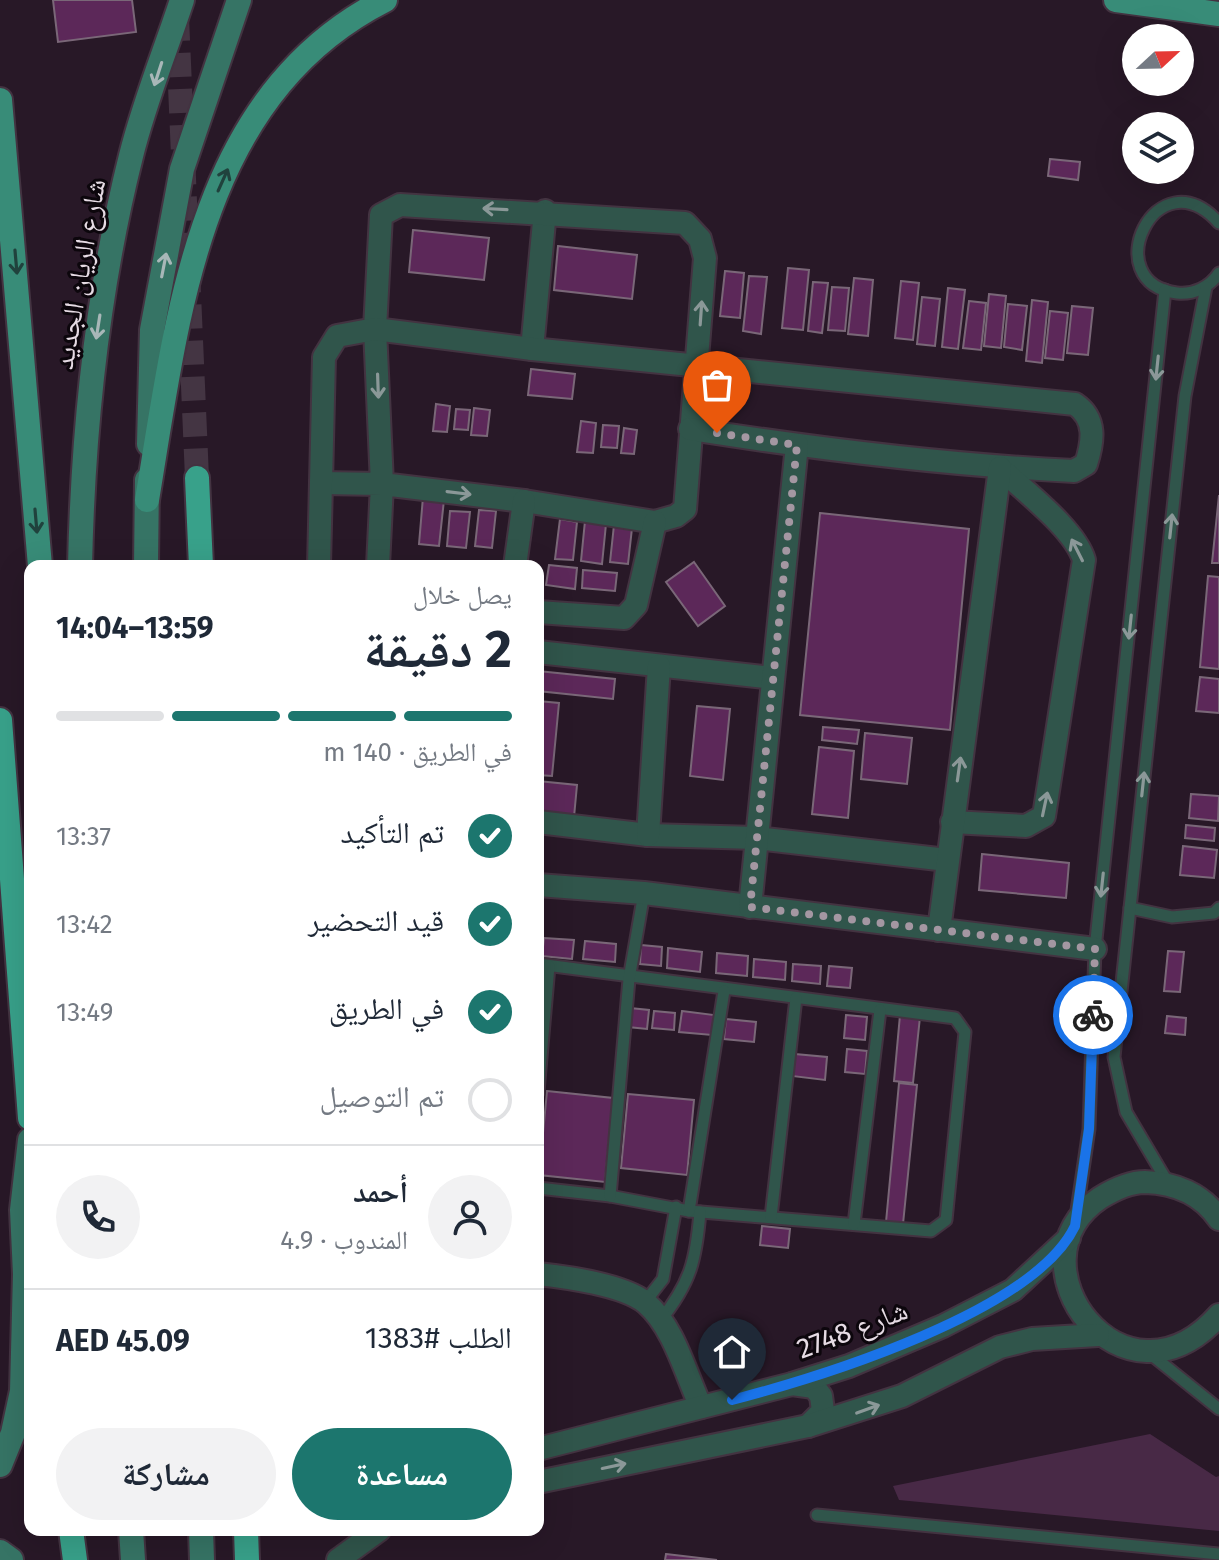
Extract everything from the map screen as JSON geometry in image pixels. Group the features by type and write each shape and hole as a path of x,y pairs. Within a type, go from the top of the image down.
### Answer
{"highway":[{"path":"197,478 201,560"},
{"path":"0,720 24,1038"},
{"path":"72,1536 75,1560"},
{"path":"246,1536 247,1560"}],"main road":[{"name":"شارع الريان الجديد","path":"80,560 90,375 108,265 131,154 182,0"},
{"path":"146,560 152,330 182,169 239,0"},
{"path":"147,500 176,326 207,214 247,126 294,66 326,38 385,0"},
{"path":"1116,0 1219,14"},
{"path":"0,100 39,560"},
{"path":"24,1192 24,1253"},
{"path":"0,1465 13,1433 22,1391 24,1313"},
{"path":"131,1536 133,1560"},
{"path":"201,1536 202,1560"},
{"path":"0,1552 11,1560"}],"street":[{"path":"321,483 382,484 524,501 655,522 676,516 685,509 705,258 700,239 685,223 545,211 400,205 381,215 375,329 382,484 378,560"},
{"path":"532,349 545,211"},
{"path":"319,560 324,357 337,336 375,329 697,367 1075,404 1085,411 1092,435 1086,464 1074,471 1000,468 797,445 690,429"},
{"path":"750,907 797,445"},
{"path":"952,822 1026,826 1044,816 1084,560 1080,548 1068,534 1000,468"},
{"path":"939,930 1000,468"},
{"path":"516,560 524,501"},
{"path":"544,612 624,618 631,614 636,605 655,522"},
{"path":"544,653 773,678"},
{"path":"648,835 659,666"},
{"path":"544,823 648,835 757,838 947,860"},
{"path":"544,885 644,893 1095,949"},
{"name":"شارع 2748","path":"544,1447 792,1384 903,1344 1013,1290 1072,1232 1092,1204 1115,1189 1142,1182 1169,1184"},
{"path":"1169,1184 1192,1193 1219,1193"},
{"path":"1192,1193 1219,1219"},
{"path":"1072,1232 1065,1274 1075,1308 1098,1335 1122,1347 1148,1352 1177,1348 1203,1334 1219,1315"},
{"path":"544,1275 619,1290 645,1302 660,1321 701,1407"},
{"path":"544,1481 808,1426 902,1396 1000,1347 1032,1339 1098,1335"},
{"path":"792,1384 814,1387 821,1396 823,1411 808,1426"},
{"path":"338,1560 371,1536"}],"lane":[{"path":"1218,276 1206,287 1179,294 1165,290 1144,272 1138,259 1137,245 1147,220 1171,204 1198,206 1219,223"},
{"path":"1169,1184 1134,1131 1116,1075 1114,1057 1185,396 1206,287"},
{"path":"1072,1232 1089,1129 1095,949 1165,290"},
{"path":"610,1196 629,979 644,893"},
{"path":"1130,908 1172,917 1217,913"},
{"path":"544,965 629,979 955,1018 965,1032 946,1220 931,1231 688,1210 610,1196 544,1189"},
{"path":"645,1302 663,1279 688,1210 724,991"},
{"path":"771,1217 796,998"},
{"path":"854,1224 880,1010"},
{"path":"660,1321 685,1290 698,1240 688,1210"},
{"path":"1148,1352 1219,1409"},
{"path":"817,1515 1219,1554"}],"shaded area":[{"path":"1150,1434 1216,1477 1219,1476 1219,1531 899,1500 893,1486"}],"building":[{"path":"53,0 132,0 136,32 58,42"},
{"path":"1050,159 1080,162 1078,180 1048,176"},
{"path":"413,230 489,238 484,280 409,272"},
{"path":"558,246 637,255 632,299 554,290"},
{"path":"788,268 809,270 803,330 782,328"},
{"path":"725,271 744,273 740,318 720,316"},
{"path":"749,276 767,277 761,334 743,331"},
{"path":"854,278 873,280 868,336 848,334"},
{"path":"901,281 919,283 913,340 895,338"},
{"path":"813,282 828,283 822,333 808,331"},
{"path":"832,287 849,288 845,331 828,330"},
{"path":"948,288 965,290 958,349 942,347"},
{"path":"989,294 1006,296 1001,348 984,346"},
{"path":"922,297 940,299 935,346 917,344"},
{"path":"1032,300 1048,302 1042,363 1026,361"},
{"path":"969,301 986,303 981,350 963,348"},
{"path":"1008,304 1027,306 1022,350 1004,347"},
{"path":"1072,306 1093,308 1088,355 1067,353"},
{"path":"1050,311 1068,313 1063,360 1045,358"},
{"path":"531,369 575,374 572,399 528,395"},
{"path":"436,404 450,406 447,432 433,431"},
{"path":"474,408 490,410 487,436 471,435"},
{"path":"456,409 470,410 468,430 454,429"},
{"path":"581,421 596,423 593,453 577,452"},
{"path":"603,425 619,426 617,448 601,447"},
{"path":"624,428 637,430 634,454 621,453"},
{"path":"1219,495 1219,563 1212,563"},
{"path":"423,497 444,500 439,546 419,544"},
{"path":"479,510 496,511 492,548 475,546"},
{"path":"450,511 470,512 466,548 447,546"},
{"path":"820,513 969,529 950,730 800,715"},
{"path":"560,519 577,522 573,560 555,559"},
{"path":"585,521 606,524 602,564 581,561"},
{"path":"614,525 632,528 628,564 610,562"},
{"path":"694,562 725,606 698,626 666,582"},
{"path":"549,565 577,568 575,589 546,585"},
{"path":"583,570 617,573 615,591 582,588"},
{"path":"1208,576 1219,577 1219,669 1200,667"},
{"path":"544,672 615,679 613,699 544,692"},
{"path":"1200,677 1219,679 1219,713 1196,711"},
{"path":"544,702 559,703 552,776 544,775"},
{"path":"697,706 730,709 723,780 690,776"},
{"path":"823,727 859,730 857,744 822,740"},
{"path":"865,733 912,738 907,784 861,779"},
{"path":"819,747 854,751 848,818 812,814"},
{"path":"544,782 577,785 574,817 544,814"},
{"path":"1191,794 1219,796 1218,821 1189,818"},
{"path":"1186,825 1215,828 1214,841 1185,838"},
{"path":"1183,846 1217,850 1214,878 1180,875"},
{"path":"982,854 1069,863 1066,898 979,890"},
{"path":"544,938 574,940 572,959 544,956"},
{"path":"585,941 616,944 615,962 583,959"},
{"path":"641,945 662,947 661,966 640,964"},
{"path":"668,948 702,952 700,972 667,968"},
{"path":"1168,951 1184,952 1180,992 1164,991"},
{"path":"717,953 748,956 747,976 716,973"},
{"path":"754,959 786,962 785,980 753,977"},
{"path":"793,964 821,966 820,984 792,981"},
{"path":"829,966 852,968 850,988 827,986"},
{"path":"630,1008 649,1010 647,1029 628,1027"},
{"path":"654,1011 675,1013 674,1030 652,1028"},
{"path":"682,1011 714,1015 712,1035 679,1032"},
{"path":"846,1015 867,1017 865,1040 844,1038"},
{"path":"900,1015 920,1017 913,1083 894,1081"},
{"path":"1167,1016 1186,1018 1185,1035 1165,1033"},
{"path":"726,1019 756,1022 754,1042 724,1039"},
{"path":"847,1049 867,1051 865,1074 845,1072"},
{"path":"795,1054 827,1057 825,1080 792,1076"},
{"path":"899,1083 917,1085 903,1224 886,1222"},
{"path":"547,1091 613,1098 605,1182 544,1176"},
{"path":"628,1094 694,1100 687,1175 621,1168"},
{"path":"762,1226 790,1229 788,1248 760,1245"},
{"path":"666,1554 717,1560 665,1560"}],"tunnel":[{"path":"177,17 197,478"}],"way so far":[{"path":"717,433 797,445 750,907 1095,949 1093,1015"}],"route":[{"path":"732,1400 849,1366 943,1326 1013,1290 1069,1238 1075,1226 1089,1129 1093,1015"}]}
